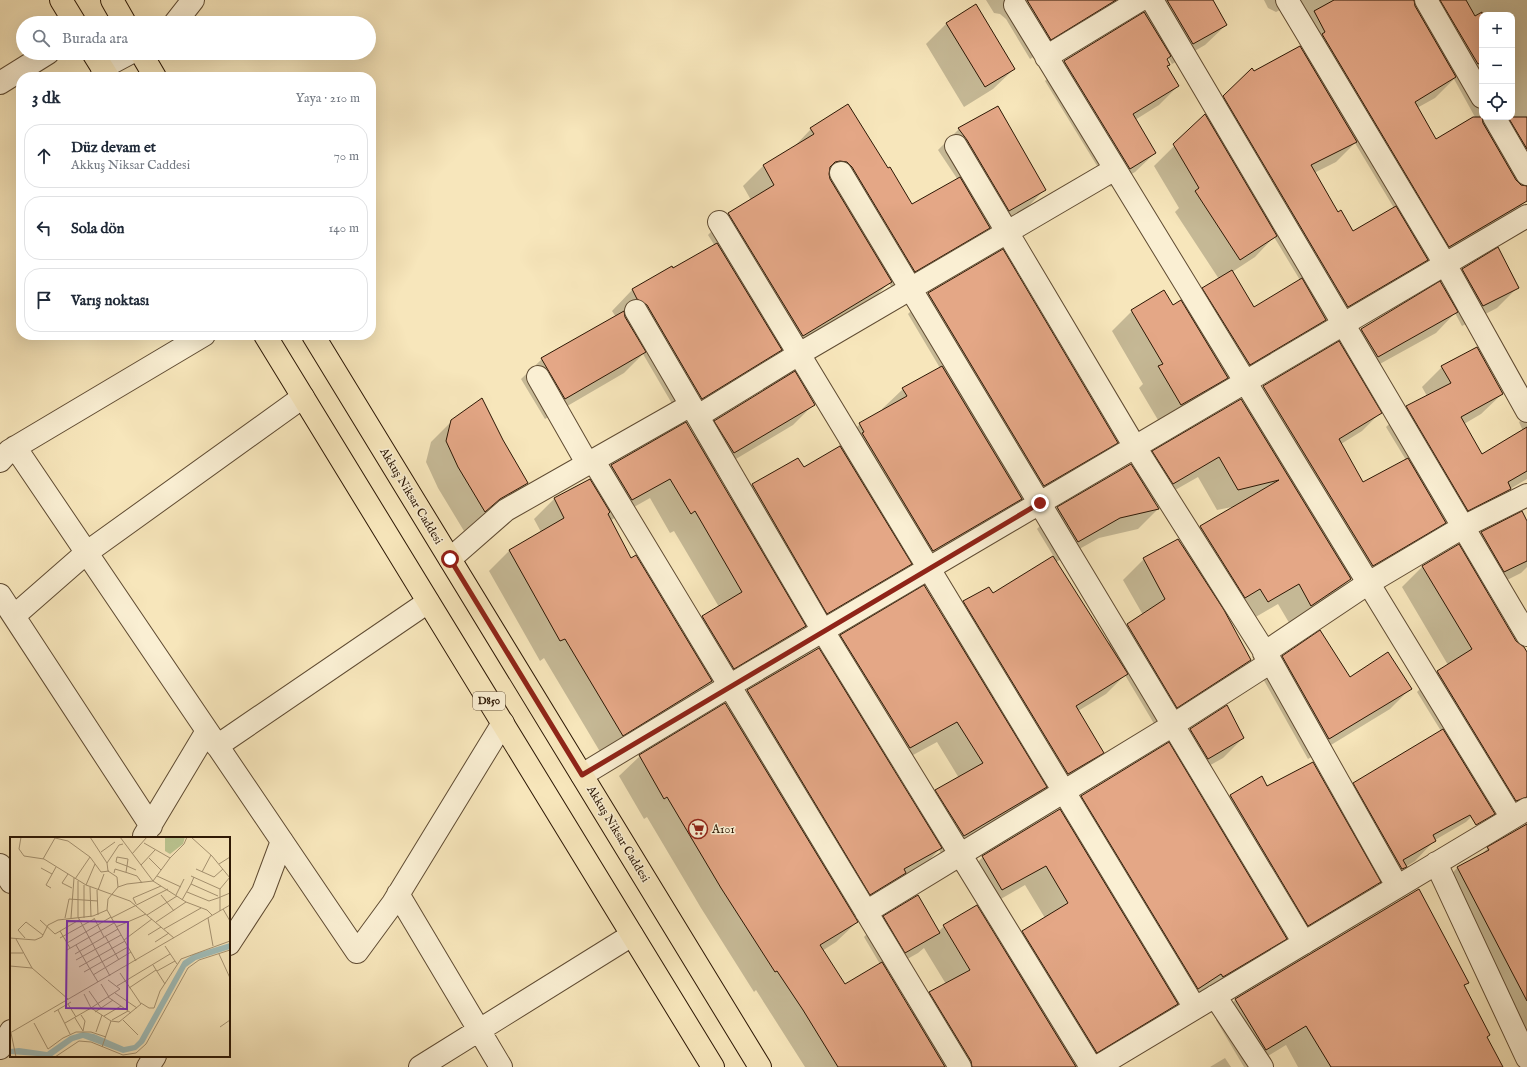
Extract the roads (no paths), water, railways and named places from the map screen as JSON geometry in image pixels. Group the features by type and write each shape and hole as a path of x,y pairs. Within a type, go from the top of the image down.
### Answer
{"main road":[{"path":"61,0 71,16"},
{"path":"112,0 121,16"},
{"path":"146,60 152,72"},
{"name":"D850","path":"269,340 713,1067"},
{"name":"Akkuş Niksar Caddesi","path":"316,340 760,1067"}],"street":[{"path":"180,16 193,0"},
{"path":"1046,57 1140,0"},
{"path":"1152,0 1527,635"},
{"path":"1287,0 1445,264 1527,411"},
{"path":"1426,0 1479,92"},
{"path":"1014,5 1367,584 1520,813 1097,1067"},
{"path":"18,72 37,60"},
{"path":"101,66 114,60"},
{"path":"0,83 16,73"},
{"path":"1496,120 1527,174"},
{"path":"956,146 1136,447 1267,657 1398,886"},
{"path":"450,559 506,510 590,462 694,411 799,354 1115,169"},
{"path":"841,173 1304,943"},
{"path":"582,775 729,686 1527,216"},
{"path":"719,222 1195,1008"},
{"path":"636,311 823,631 1091,1067"},
{"path":"195,340 6,449 86,553 357,952 398,894 503,723"},
{"path":"538,377 729,686 960,1067"},
{"path":"14,616 86,553 303,397"},
{"path":"866,912 1173,725 1367,584 1463,527 1527,495"},
{"path":"0,596 14,616 147,832 212,738 428,602"},
{"path":"230,942 263,892 282,841"},
{"path":"1436,863 1527,1058"},
{"path":"0,865 10,880"},
{"path":"398,894 501,1067"},
{"path":"420,1067 632,935"},
{"path":"1215,996 1262,1067"},
{"path":"0,1048 10,1033"},
{"path":"148,1067 154,1057"}],"place":[{"name":"A101","path":"698,829"}]}
